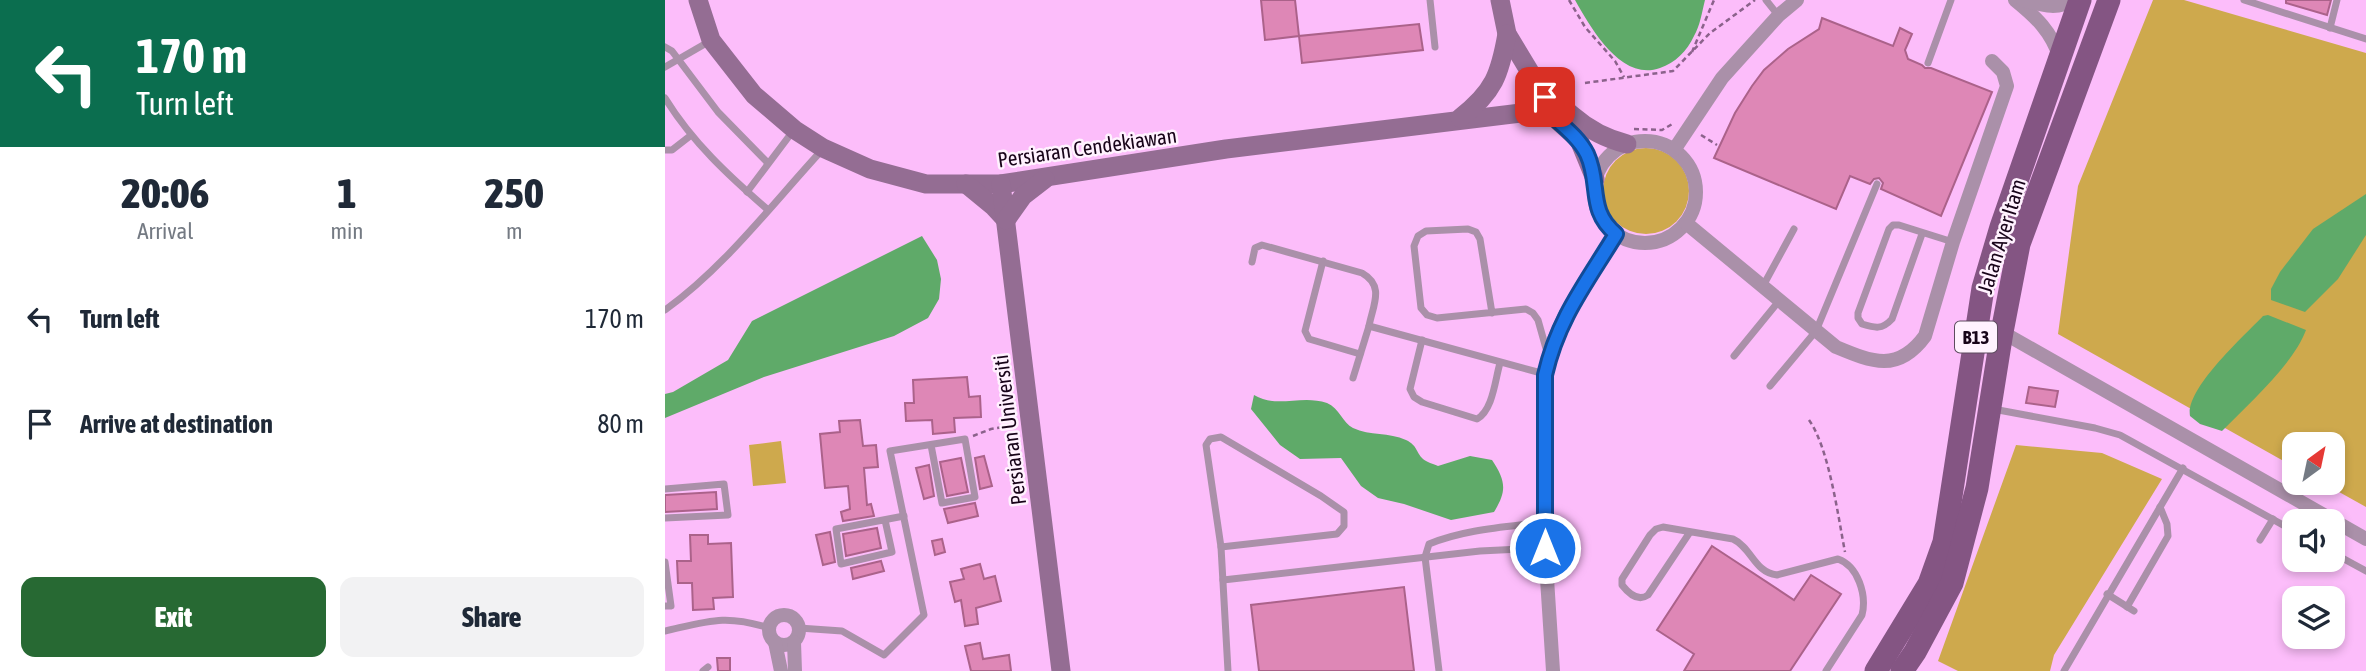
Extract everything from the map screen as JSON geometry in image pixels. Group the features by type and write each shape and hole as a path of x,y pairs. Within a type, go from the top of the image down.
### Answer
{"main road":[{"name":"Jalan Ayer Itam","path":"1876,671 1929,583 1944,542 1983,288 2001,227 2080,0"},
{"name":"Jalan Ayer Itam","path":"1902,671 1952,583 1977,488 2019,244 2109,0"}],"street":[{"name":"Persiaran Cendekiawan","path":"698,0 711,40 754,95 795,130 824,148 870,169 926,184 1001,184 1226,149 1458,119 1549,102"},
{"path":"1500,0 1507,34 1549,102 1579,140 1595,179 1599,213 1616,234 1632,241 1649,243 1666,239 1686,223 1695,207 1695,180 1687,163 1674,150 1665,145 1626,137 1604,138 1549,102"},
{"path":"1674,150 1722,78 1779,15 1797,0"},
{"path":"2015,0 2042,22 2054,40 2060,59"},
{"path":"2023,0 2053,6 2072,0"},
{"path":"1458,119 1480,103 1493,85 1501,67 1507,34"},
{"path":"1686,223 1836,347 1881,362 1904,357 1917,347 1925,336 1953,242 2007,86 2003,72 1992,61"},
{"path":"1595,179 1626,137"},
{"path":"966,184 1006,220 1023,196 1048,177"},
{"name":"Persiaran Universiti","path":"1001,184 1061,671"},
{"path":"1553,671 1545,548 1545,375 1551,346 1564,317 1616,234"},
{"path":"2002,332 2366,539"},
{"path":"781,671 772,635 775,619 785,615 794,619 797,635 795,671"},
{"path":"772,635 784,646 797,635"}],"lane":[{"path":"1430,0 1435,47"},
{"path":"1766,0 1779,15"},
{"path":"1928,63 1951,0"},
{"path":"2244,0 2366,39"},
{"path":"2330,28 2337,0"},
{"path":"665,68 711,40"},
{"path":"665,47 672,51 718,113 768,163"},
{"path":"665,98 690,135 767,209"},
{"path":"747,192 795,130"},
{"path":"665,150 672,150 690,135"},
{"path":"665,310 704,278 824,148"},
{"path":"1770,386 1816,331 1877,184"},
{"path":"1922,234 1892,319 1885,327 1862,324 1858,318 1859,313 1889,229 1893,225 1953,242"},
{"path":"1492,313 1480,239 1476,232 1468,229 1426,231 1418,236 1414,246 1422,307 1427,315 1437,318 1492,313 1526,309 1538,320 1549,358"},
{"path":"1763,287 1794,229"},
{"path":"1252,262 1255,248 1262,245 1362,273 1373,279 1377,288 1353,378"},
{"path":"1322,261 1305,336 1360,354"},
{"path":"1734,356 1779,300"},
{"path":"1369,326 1545,375"},
{"path":"1422,340 1410,389 1414,397 1476,419 1484,415 1488,408 1500,363"},
{"path":"1990,408 2120,435 2282,524"},
{"path":"1220,547 1337,534 1344,526 1344,513 1321,496 1221,437 1210,439 1206,445 1220,547 1229,671"},
{"path":"797,635 842,631 884,655 924,615 890,451 965,439 975,498 942,503 931,445"},
{"path":"2064,671 2183,468"},
{"path":"665,489 724,484 728,515 665,518"},
{"path":"2107,594 2131,609 2168,536 2167,524 2159,507"},
{"path":"885,520 892,552 841,564 836,529 904,516"},
{"path":"2260,540 2273,519"},
{"path":"1439,671 1425,557 1429,544 1545,522"},
{"path":"1690,532 1649,594 1637,598 1626,591 1622,579 1656,529 1663,527 1733,539 1741,543 1754,562 1770,574 1777,575 1838,559 1853,567 1865,606 1826,671"},
{"path":"1223,580 1425,557 1545,548"},
{"path":"2345,559 2366,571"},
{"path":"665,562 671,606 665,606"},
{"path":"665,631 721,618 745,620 772,635"}],"path":[{"path":"1569,0 1585,27 1615,61 1624,77"},
{"path":"1690,55 1714,0"},
{"path":"1585,83 1673,71 1710,33 1755,0"},
{"path":"1626,137 1662,130 1678,121 1717,145"},
{"path":"1809,420 1814,427 1828,472 1847,562"},
{"path":"965,439 991,429 1010,426"}],"shaded area":[{"path":"1575,0 1705,0 1698,28 1684,51 1676,60 1665,66 1646,70 1620,60 1609,50"},
{"path":"2153,0 2184,0 2366,53 2366,507 2344,495 2345,432 2282,432 2282,460 2058,334 2078,186"},
{"path":"1638,148 1654,148 1677,160 1686,174 1689,191 1686,208 1677,222 1654,234 1638,234 1622,227 1610,215 1603,199 1603,183 1610,167 1622,155"},
{"path":"2366,194 2366,235 2338,279 2305,312 2271,300 2271,289 2280,272 2313,229"},
{"path":"922,236 937,260 941,279 939,299 928,318 894,336 764,377 665,418 665,394 728,360 752,321"},
{"path":"2268,315 2306,330 2300,343 2269,384 2222,431 2200,424 2190,416 2191,405 2197,392 2217,363 2263,316"},
{"path":"1254,395 1271,401 1308,400 1327,403 1353,428 1406,440 1423,459 1438,466 1470,456 1492,460 1502,480 1501,498 1494,512 1451,520 1378,498 1361,486 1341,458 1300,459 1280,445 1251,409"},
{"path":"781,441 786,483 753,486 749,445"},
{"path":"2016,445 2102,453 2162,479 2054,655 2050,671 1958,671 1938,661"}],"building":[{"path":"1261,0 1295,0 1299,36 1265,40"},
{"path":"2286,0 2331,0 2327,15 2286,3"},
{"path":"1822,18 1893,46 1900,28 1912,34 1905,50 1908,59 1925,68 1992,92 1941,216 1881,189 1883,183 1879,178 1870,184 1850,176 1836,209 1714,158 1735,113 1764,70 1788,49 1819,29"},
{"path":"1419,24 1423,50 1302,63 1299,36"},
{"path":"967,377 969,397 980,396 981,417 954,418 955,432 933,434 932,420 906,421 905,403 914,403 913,380"},
{"path":"2029,387 2058,391 2055,407 2026,403"},
{"path":"860,420 863,446 876,445 878,467 864,468 867,505 871,504 874,516 843,521 841,512 850,509 848,486 825,488 820,434 840,432 839,421"},
{"path":"984,456 992,486 980,489 975,458"},
{"path":"961,458 968,492 947,496 940,462"},
{"path":"929,465 934,496 924,499 916,468"},
{"path":"716,492 717,509 665,512 665,495"},
{"path":"975,503 978,516 948,523 944,509"},
{"path":"877,528 881,548 846,556 843,534"},
{"path":"830,532 835,562 823,565 816,535"},
{"path":"690,535 708,535 708,544 731,543 733,597 713,598 714,609 693,610 692,583 678,583 677,561 691,561"},
{"path":"942,539 945,552 935,555 932,541"},
{"path":"1712,546 1794,600 1811,575 1841,594 1790,671 1684,671 1694,654 1657,630"},
{"path":"881,561 884,571 853,579 851,568"},
{"path":"980,564 984,579 995,576 1001,601 976,608 978,624 965,626 961,600 955,602 950,582 964,579 961,569"},
{"path":"1404,587 1414,671 1259,671 1251,605"},
{"path":"980,643 983,659 1009,655 1011,671 971,671 965,646"},
{"path":"717,658 730,658 730,671 718,671"}],"route":[{"path":"1545,97 1546,110 1579,140 1587,155 1595,179 1599,213 1616,234 1564,317 1551,346 1545,375 1545,548"}]}
